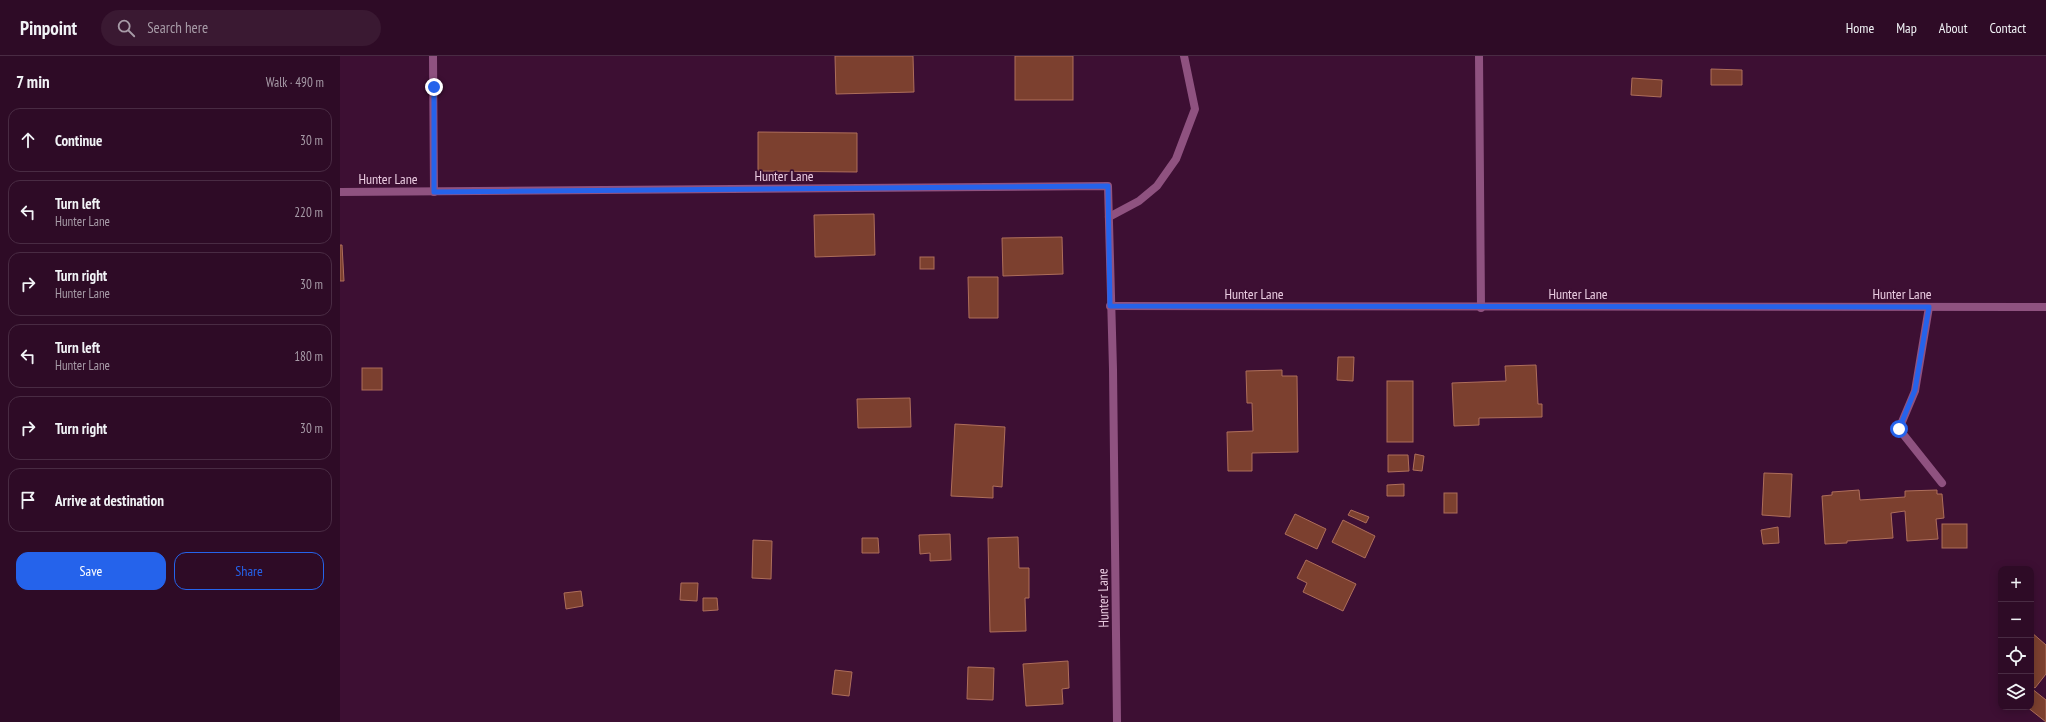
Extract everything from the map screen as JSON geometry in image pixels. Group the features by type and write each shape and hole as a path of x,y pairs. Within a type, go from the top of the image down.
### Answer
{"street":[{"path":"433,56 434,192"},
{"path":"1109,217 1139,201 1158,186 1176,159 1195,109 1184,56"},
{"path":"1479,56 1481,308"},
{"name":"Hunter Lane","path":"340,192 1108,186 1110,306 1113,369 1117,722"},
{"name":"Hunter Lane","path":"1110,306 1481,308 2046,307"},
{"path":"1929,307 1915,390 1899,429 1942,483"}],"building":[{"path":"835,56 913,56 914,92 836,94"},
{"path":"1015,56 1073,56 1073,100 1015,100"},
{"path":"1711,69 1742,70 1742,85 1711,85"},
{"path":"1632,78 1662,80 1661,97 1631,95"},
{"path":"758,132 857,133 857,172 758,171"},
{"path":"874,214 875,255 815,257 814,215"},
{"path":"1062,237 1063,274 1003,276 1002,238"},
{"path":"340,245 342,245 344,281 340,281"},
{"path":"920,257 934,257 934,269 920,269"},
{"path":"968,277 998,277 998,318 969,318"},
{"path":"1338,357 1354,357 1353,381 1337,380"},
{"path":"1536,365 1538,404 1542,404 1542,417 1479,418 1479,425 1454,426 1452,383 1506,381 1505,366"},
{"path":"362,368 382,368 382,390 362,390"},
{"path":"1282,370 1282,376 1297,376 1298,452 1252,453 1252,471 1228,471 1227,432 1253,431 1252,403 1247,403 1246,371"},
{"path":"1387,381 1413,381 1413,442 1387,442"},
{"path":"910,398 911,427 858,428 857,399"},
{"path":"955,424 1005,427 1002,487 993,486 993,498 951,496"},
{"path":"1415,454 1424,456 1422,471 1413,470"},
{"path":"1388,455 1408,455 1409,471 1388,472"},
{"path":"1764,473 1792,474 1790,517 1762,515"},
{"path":"1404,484 1404,496 1387,496 1387,485"},
{"path":"1859,490 1860,500 1905,497 1905,491 1937,490 1937,494 1942,494 1944,518 1936,519 1938,539 1907,541 1905,511 1891,513 1893,538 1825,544 1822,496 1832,495 1832,492"},
{"path":"1444,493 1457,493 1457,513 1444,513"},
{"path":"1351,510 1369,517 1366,523 1348,515"},
{"path":"1295,514 1326,529 1317,549 1285,534"},
{"path":"1343,520 1375,536 1365,558 1332,542"},
{"path":"1942,524 1967,524 1967,548 1942,548"},
{"path":"1778,527 1779,543 1763,544 1761,530"},
{"path":"950,534 951,560 930,561 930,553 920,554 919,535"},
{"path":"1018,537 1019,568 1029,568 1029,598 1025,598 1026,631 990,632 988,538"},
{"path":"862,538 878,538 879,553 862,553"},
{"path":"753,540 772,541 771,579 752,578"},
{"path":"1306,560 1356,584 1343,611 1303,592 1307,583 1297,578"},
{"path":"681,583 698,583 697,601 680,600"},
{"path":"581,591 583,606 566,609 564,593"},
{"path":"703,598 717,598 718,610 703,611"},
{"path":"2034,635 2046,645 2046,674 2035,688"},
{"path":"1068,661 1069,688 1062,689 1063,704 1026,706 1023,664"},
{"path":"968,667 994,668 993,700 967,699"},
{"path":"835,670 852,672 849,696 832,694"},
{"path":"2034,690 2046,700 2046,722 2031,710 2034,710"}],"route":[{"path":"434,87 434,192 1108,186 1110,306 1481,308 1929,307 1915,390 1899,429"}]}
